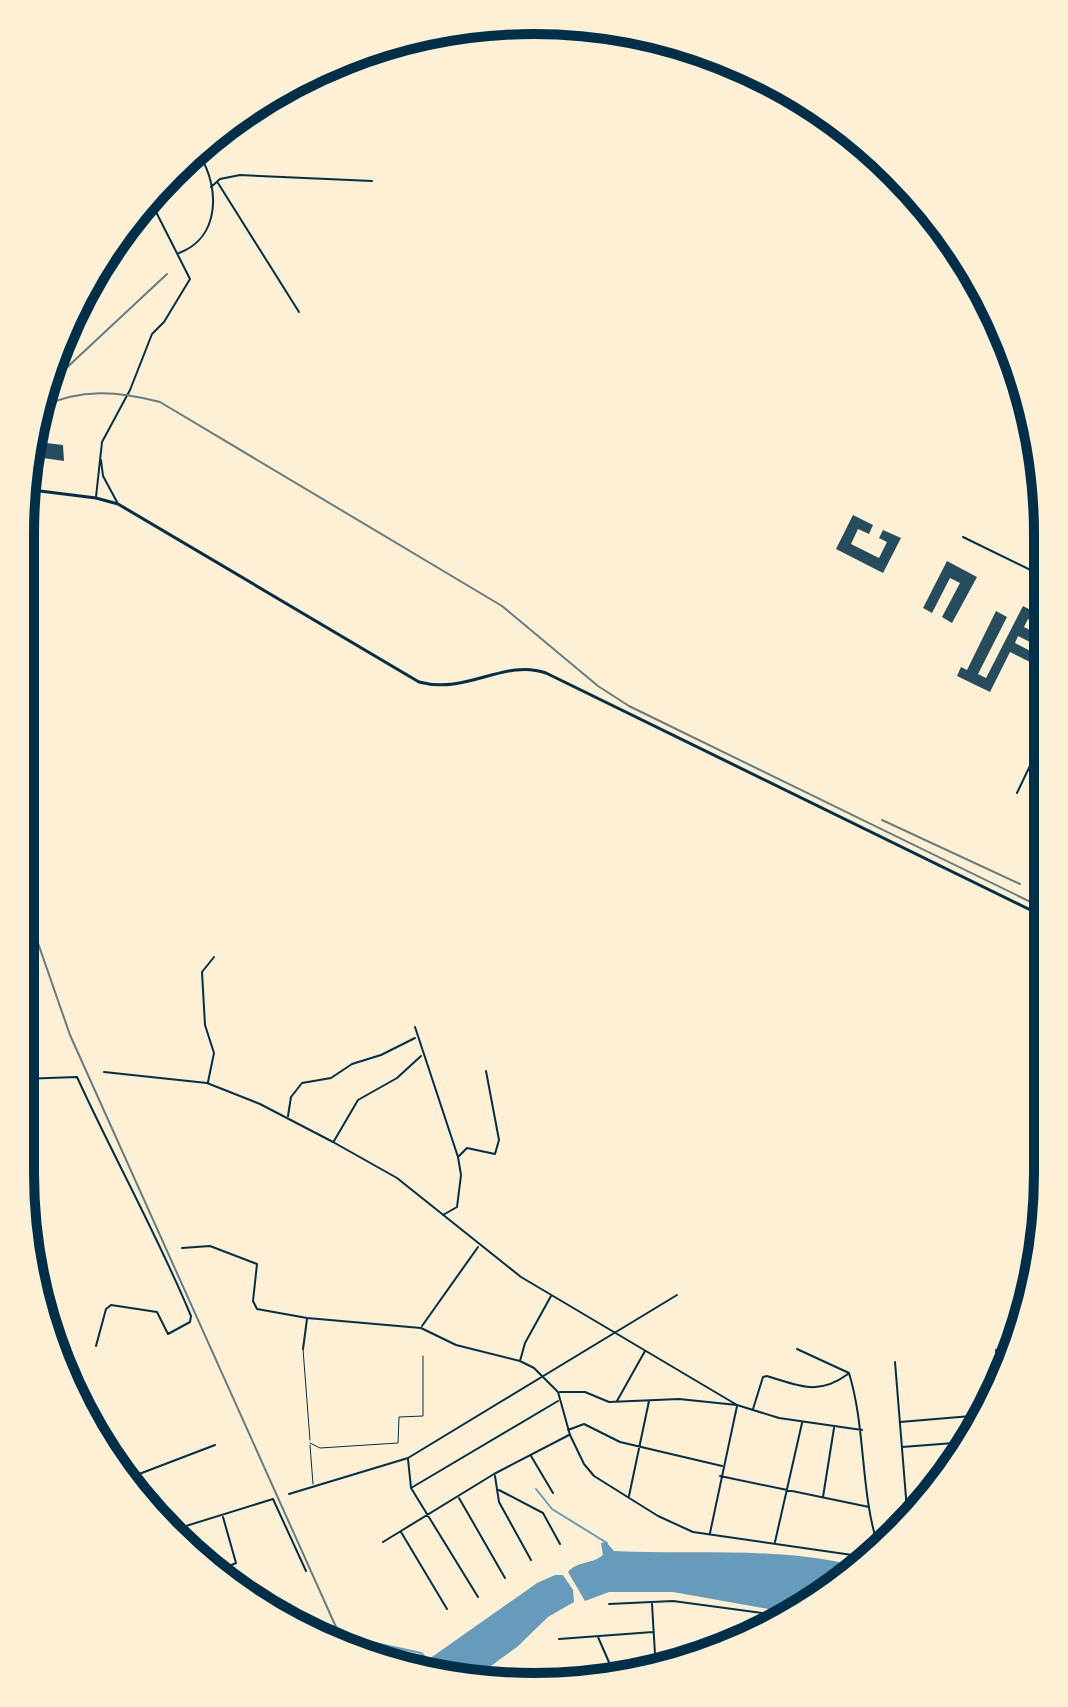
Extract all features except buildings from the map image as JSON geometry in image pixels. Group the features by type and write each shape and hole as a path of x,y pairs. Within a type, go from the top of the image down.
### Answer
{"main road":[{"path":"36,490 118,504 419,682 435,686 473,683 518,668 546,673 1034,912"}],"street":[{"path":"178,253 202,237 212,223 210,173 202,160"},
{"path":"211,187 240,175 372,181"},
{"path":"218,182 299,312"},
{"path":"96,498 102,442 130,390 152,334 164,322 190,279 154,208"},
{"path":"100,455 107,482 118,504"},
{"path":"97,489 107,482"},
{"path":"963,537 1034,572"},
{"path":"1017,793 1034,757"},
{"path":"207,1083 214,1053 205,1025 202,972 214,957"},
{"path":"415,1027 458,1157 461,1175 457,1207 442,1215"},
{"path":"287,1118 291,1097 302,1083 331,1078 352,1064 381,1055 416,1037"},
{"path":"333,1142 358,1100 397,1078 422,1055"},
{"path":"458,1157 467,1148 495,1154 499,1140 486,1071"},
{"path":"104,1072 207,1083 287,1118 397,1178 479,1246 552,1295 737,1405 802,1422 862,1430"},
{"path":"34,1079 77,1077 115,1158 136,1191 191,1316 190,1322 168,1334 157,1312 111,1305 106,1309 96,1346"},
{"path":"182,1248 210,1246 257,1264 253,1301 257,1309 307,1318 421,1328 456,1345 520,1361 542,1375 558,1392 570,1435 584,1464 594,1476 677,1527 709,1535 856,1555"},
{"path":"421,1328 423,1320 479,1246"},
{"path":"520,1361 525,1343 552,1295"},
{"path":"289,1494 408,1458 677,1295"},
{"path":"303,1349 307,1318"},
{"path":"797,1349 849,1373 861,1412 870,1507 875,1536 878,1536"},
{"path":"616,1402 646,1351"},
{"path":"895,1362 907,1507"},
{"path":"753,1410 763,1377 792,1386 830,1388 849,1373"},
{"path":"558,1392 585,1392 616,1402 649,1400 737,1405"},
{"path":"411,1488 561,1400"},
{"path":"629,1497 649,1400"},
{"path":"709,1535 737,1405"},
{"path":"898,1422 971,1416"},
{"path":"775,1542 802,1422"},
{"path":"568,1430 584,1424 639,1447 722,1466"},
{"path":"823,1499 834,1427"},
{"path":"383,1542 494,1474 570,1435"},
{"path":"900,1448 955,1443"},
{"path":"136,1475 215,1445"},
{"path":"530,1455 553,1493"},
{"path":"408,1458 411,1488 478,1597"},
{"path":"494,1474 499,1502 531,1560"},
{"path":"720,1476 870,1507"},
{"path":"498,1489 543,1513 560,1544"},
{"path":"458,1497 505,1578"},
{"path":"181,1528 273,1499 306,1571"},
{"path":"222,1515 236,1563 227,1567"},
{"path":"400,1531 447,1609"},
{"path":"609,1604 673,1601 769,1614"},
{"path":"652,1603 655,1658"},
{"path":"559,1639 653,1632"},
{"path":"709,1641 723,1632 731,1632"},
{"path":"598,1636 611,1667"}],"lane":[{"path":"303,1349 313,1486"},
{"path":"310,1443 320,1448 398,1443 399,1417 423,1416 423,1356"}],"water":[{"path":"606,1542 614,1551 766,1554 846,1564 776,1610 673,1592 609,1592 585,1601 568,1572 603,1555 601,1543"},
{"path":"563,1575 573,1590 574,1602 548,1617 517,1647 485,1670 429,1661 429,1659 537,1583"}],"waterway":[{"path":"536,1489 552,1509 607,1543"},
{"path":"350,1638 421,1653 428,1660"}],"railway":[{"path":"61,373 167,274"},
{"path":"52,403 100,393 160,402 502,606 598,686 629,706 1034,904"},
{"path":"882,820 1020,884"},
{"path":"34,932 70,1035 339,1633"}]}
